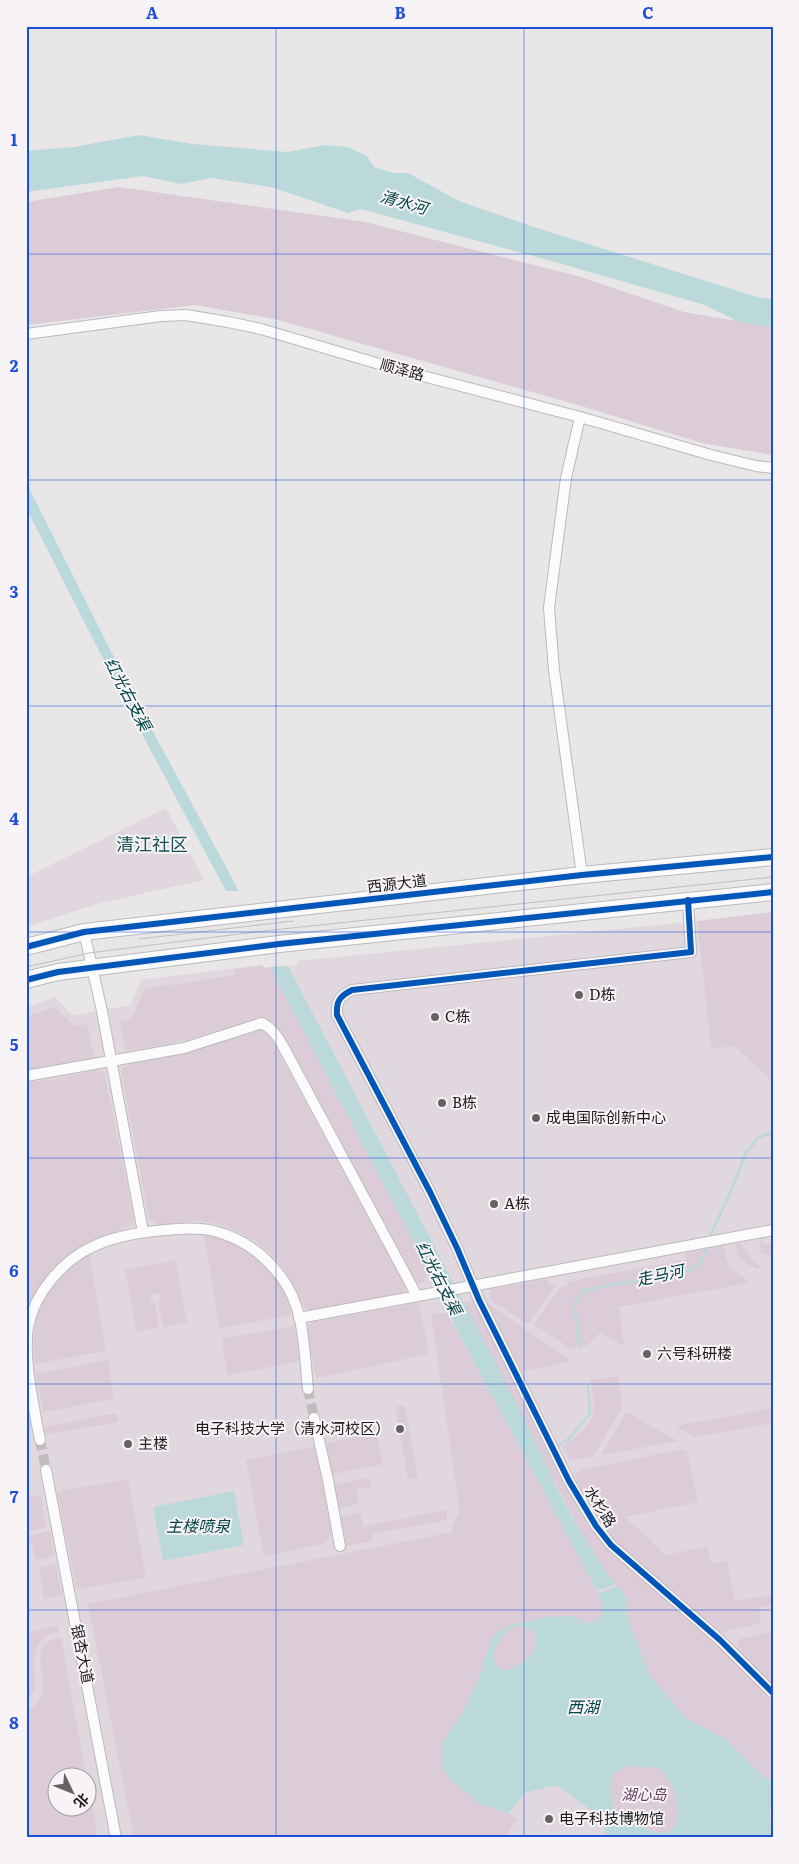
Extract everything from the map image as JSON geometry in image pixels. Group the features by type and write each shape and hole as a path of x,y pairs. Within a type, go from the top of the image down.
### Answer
{"main road":[{"name":"西源大道","path":"26,947 84,932 582,875 773,857"},
{"path":"26,980 58,972 92,967 299,942 773,892"}],"street":[{"name":"顺泽路","path":"26,334 160,316 186,315 261,329 396,369 580,417 711,455 756,466 773,468"},
{"path":"580,417 566,478 549,608 555,679 582,875"},
{"name":"水杉路","path":"688,900 691,952 352,990 338,999 336,1006 337,1014 430,1192 457,1248 472,1285 569,1481 602,1535 720,1640 773,1693"},
{"path":"84,932 143,1232"},
{"path":"26,1076 184,1048 262,1023 270,1028 284,1048 417,1296"},
{"path":"40,1440 28,1370 27,1350 28,1327 36,1303 43,1290 54,1277 74,1258 92,1246 143,1232 196,1228 225,1234 250,1246 262,1255 282,1278 294,1300 299,1318 308,1389"},
{"path":"299,1318 773,1230"},
{"path":"314,1418 330,1488 340,1546"},
{"name":"银杏大道","path":"46,1470 116,1838"}],"shaded area":[{"path":"166,808 204,880 97,904 26,927 26,877"},
{"name":"电子科技大学（清水河校区）","path":"697,921 711,1049 734,1045 773,1082 773,1838 26,1838 26,1007 55,997 74,1015 131,1005 141,980 262,965 265,968 297,965 297,961"}],"green space":[{"path":"119,187 365,222 581,277 684,312 773,327 773,455 702,443 578,405 275,319 195,305 26,325 26,202"},
{"path":"773,912 773,1082 734,1046 711,1049 697,921"},
{"path":"262,965 265,968 270,967 431,1275 423,1277 425,1282 417,1284 282,1035 266,1018 258,1017 177,1042 126,1050 119,1021 132,1018 144,989 235,975 235,969"},
{"path":"54,1007 75,1026 87,1024 94,1058 67,1065 26,1070 26,1017"},
{"path":"255,1028 262,1029 272,1040 406,1287 403,1293 309,1311 305,1308 286,1273 275,1258 255,1241 243,1234 207,1222 190,1221 172,1225 159,1225 149,1219 121,1070 129,1064 193,1050 224,1041"},
{"path":"96,1070 104,1071 134,1219 130,1226 95,1240 65,1258 42,1283 33,1299 26,1318 26,1082 50,1080"},
{"path":"204,1233 234,1242 245,1248 263,1263 284,1292 292,1315 219,1328"},
{"path":"762,1238 764,1245 773,1243 773,1254 761,1253 760,1245"},
{"path":"740,1242 752,1260 764,1267 756,1269 739,1259 735,1244"},
{"path":"723,1246 729,1267 747,1280 748,1283 619,1307 624,1343 620,1344 601,1332 588,1345 571,1349 534,1324 560,1288 568,1285 567,1282 687,1259 686,1253"},
{"path":"89,1253 106,1351 34,1364 35,1326 41,1305 58,1279"},
{"path":"176,1260 187,1323 163,1327 158,1302 161,1301 159,1293 150,1295 152,1303 155,1303 159,1328 136,1332 125,1269"},
{"path":"548,1279 549,1285 557,1284 528,1324 489,1299 491,1289"},
{"path":"473,1300 564,1476 593,1530 601,1541 732,1657 773,1701 773,1779 763,1777 725,1739 686,1718 650,1676 626,1615 626,1595 596,1560 546,1466 521,1412 463,1302"},
{"path":"419,1303 429,1354 316,1378 307,1333 308,1325 312,1322"},
{"path":"487,1303 569,1359 570,1362 522,1371"},
{"path":"447,1313 603,1605 599,1619 593,1622 586,1623 572,1616 566,1616 513,1624 491,1640 479,1677 462,1713 442,1742 494,1809 509,1813 518,1819 503,1838 134,1838 88,1604 453,1532 452,1525 458,1516 459,1508 431,1314"},
{"path":"294,1326 302,1361 227,1375 222,1339"},
{"path":"108,1360 114,1399 43,1412 36,1374"},
{"path":"618,1376 622,1407 593,1457 570,1460 562,1446 587,1426 593,1414 594,1405 590,1380"},
{"path":"26,1389 31,1429 26,1430"},
{"path":"405,1405 418,1477 408,1479 395,1407"},
{"path":"773,1408 773,1423 695,1437 675,1426"},
{"path":"626,1412 678,1441 601,1455"},
{"path":"117,1413 119,1422 45,1435 43,1427"},
{"path":"376,1433 383,1464 329,1475 323,1444"},
{"path":"315,1446 332,1529 330,1536 324,1543 264,1557 246,1460"},
{"path":"682,1449 687,1452 698,1502 625,1517 650,1539 664,1555 707,1547 711,1563 727,1561 735,1601 773,1595 773,1605 759,1607 761,1623 718,1633 612,1539 597,1520 574,1476 582,1470"},
{"path":"370,1478 372,1486 356,1489 359,1504 337,1508 332,1485"},
{"path":"128,1479 146,1578 81,1589 76,1585 57,1492"},
{"path":"41,1495 46,1528 26,1532 26,1498"},
{"path":"447,1510 447,1520 371,1534 372,1541 345,1546 339,1517 361,1513 363,1526"},
{"path":"50,1531 54,1556 35,1560 32,1544 26,1545 26,1536"},
{"path":"56,1564 62,1596 44,1599 39,1567"},
{"path":"57,1625 59,1632 47,1635 38,1646 34,1661 35,1690 26,1699 26,1633"},
{"path":"521,1626 529,1629 536,1635 534,1649 522,1663 504,1671 495,1662 494,1657 497,1645 511,1628"},
{"path":"773,1632 773,1688 737,1649 738,1641 743,1638"},
{"path":"61,1637 84,1766 48,1766 48,1816 94,1816 98,1838 26,1838 26,1713 42,1694 44,1687 41,1654 44,1647 50,1641"},
{"name":"湖心岛","path":"626,1767 660,1768 670,1780 677,1800 678,1817 673,1830 667,1833 652,1831 624,1818 613,1803 610,1785 614,1773"}],"water":[{"name":"清水河","path":"139,135 193,144 287,152 325,145 348,147 367,156 374,167 393,173 408,173 459,201 531,226 757,297 773,299 773,327 739,322 705,305 361,209 348,213 271,187 211,178 181,184 143,176 26,192 26,151 74,147"},
{"name":"红光右支渠","path":"26,482 130,689 239,891 226,891 136,723 26,508"},
{"name":"红光右支渠","path":"288,966 521,1412 575,1522 615,1584 597,1591 460,1336 431,1275 270,967"},
{"name":"主楼喷泉","path":"234,1491 244,1545 163,1561 153,1507"},
{"name":"西湖","path":"617,1586 623,1592 628,1602 626,1615 650,1676 686,1718 725,1739 763,1777 773,1779 773,1800 769,1814 773,1838 606,1838 602,1818 556,1785 525,1793 509,1813 479,1804 450,1779 441,1766 442,1742 462,1713 479,1677 491,1640 498,1632 513,1624 548,1617 572,1616 586,1623 593,1622 599,1619 602,1612 603,1605 598,1594","holes":["521,1626 529,1629 536,1635 534,1649 523,1663 504,1671 495,1662 494,1657 497,1645 511,1628","626,1767 660,1768 673,1788 677,1798 678,1817 674,1828 669,1832 661,1833 642,1827 618,1812 613,1805 610,1784 614,1773"]}],"waterway":[{"name":"走马河","path":"709,1238 746,1153 758,1138 773,1132"},
{"name":"走马河","path":"580,1347 574,1305 584,1290 688,1271 701,1263 707,1246"},
{"name":"走马河","path":"559,1445 570,1438 590,1413 588,1386"},
{"name":"走马河","path":"538,1456 546,1452"}],"tunnel":[{"path":"308,1389 314,1418"},
{"path":"40,1440 46,1470"}],"tram line":[{"path":"26,967 89,953 263,931 773,877"},
{"path":"139,939 293,921"}],"cycle path":[{"path":"26,947 84,932 582,875 773,857"},
{"path":"26,980 58,972 279,944 773,892"},
{"path":"688,900 691,952 352,990 344,994 340,999 337,1006 337,1015 430,1192 479,1300 569,1481 596,1526 611,1545 720,1640 773,1693"}],"place":[{"name":"D栋","path":"579,995"},
{"name":"C栋","path":"435,1017"},
{"name":"B栋","path":"442,1103"},
{"name":"成电国际创新中心","path":"536,1118"},
{"name":"A栋","path":"494,1204"},
{"name":"六号科研楼","path":"647,1354"},
{"name":"电子科技大学（清水河校区）","path":"400,1429"},
{"name":"主楼","path":"128,1444"},
{"name":"电子科技博物馆","path":"549,1819"}],"district":[{"name":"清江社区","path":"152,845"}]}
